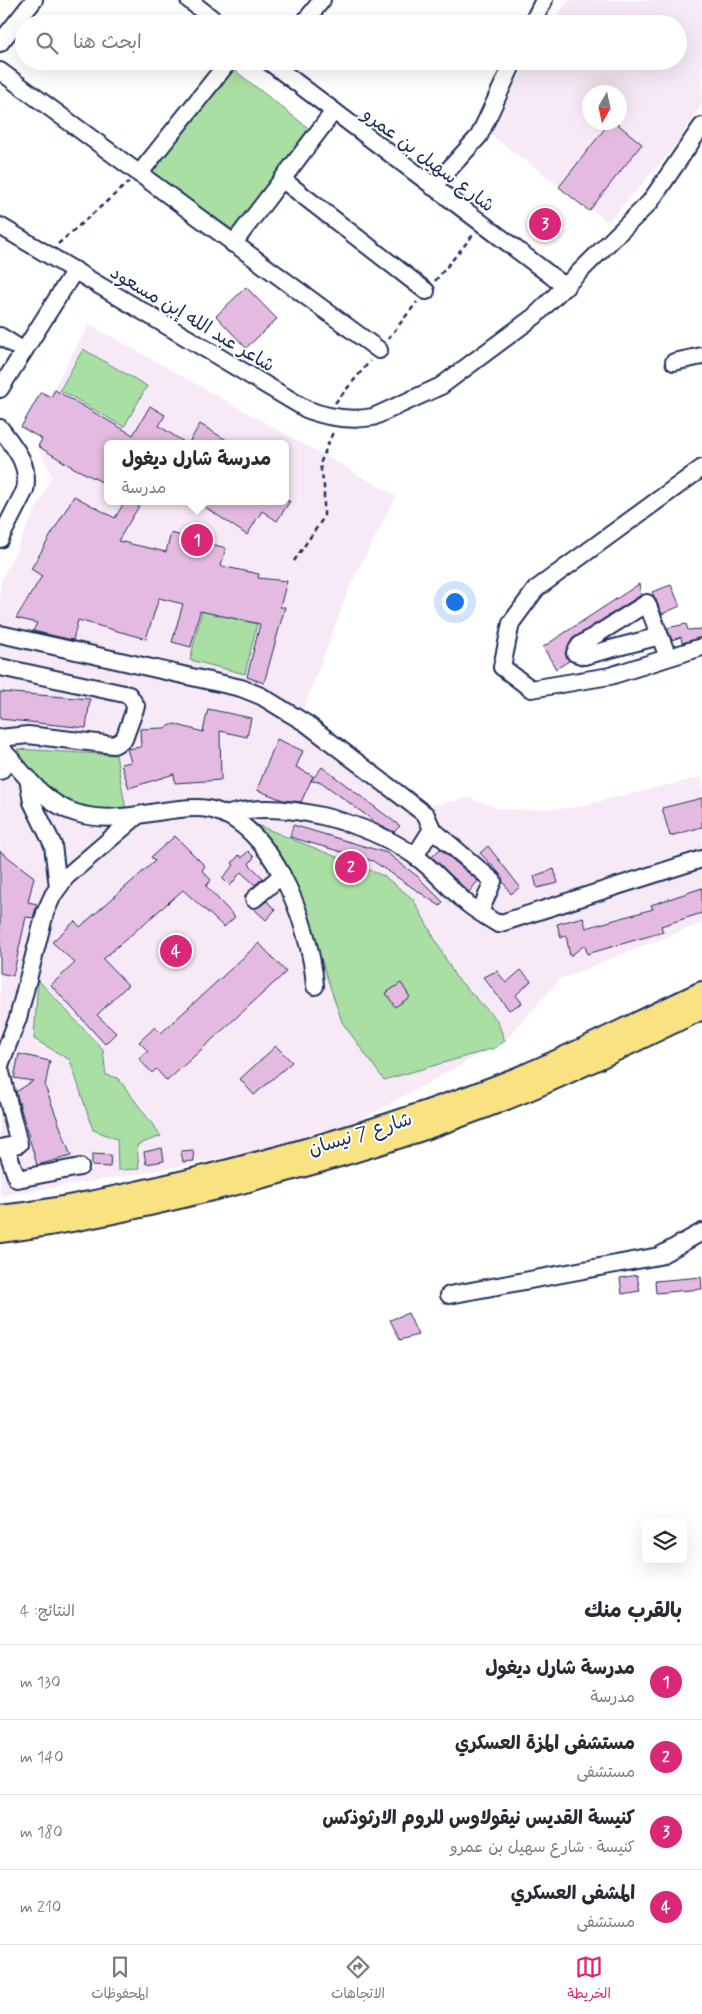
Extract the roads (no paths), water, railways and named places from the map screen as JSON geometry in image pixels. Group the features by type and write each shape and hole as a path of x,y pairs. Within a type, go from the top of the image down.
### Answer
{"main road":[{"name":"شارع 7 نيسان","path":"0,1216 46,1211 130,1194 274,1160 374,1130 519,1077 702,992"},
{"name":"شارع 7 نيسان","path":"0,1232 49,1226 134,1209 278,1175 379,1145 525,1091 702,1009"}],"street":[{"path":"22,15 34,0"},
{"path":"189,0 208,15"},
{"path":"310,15 322,0"},
{"path":"536,15 544,0"},
{"path":"0,43 15,24"},
{"path":"139,174 222,70"},
{"name":"شارع سهيل بن عمرو","path":"281,70 566,287"},
{"path":"433,187 479,136 510,70"},
{"path":"0,71 379,350"},
{"path":"233,244 334,111"},
{"path":"566,287 650,202 702,126"},
{"path":"283,180 426,291"},
{"name":"شاعر عبد الله إبن مسعود","path":"0,226 297,404 317,414 373,417 441,386 535,316 566,287"},
{"path":"0,390 75,270"},
{"path":"0,336 24,350"},
{"path":"674,362 702,356"},
{"path":"0,428 21,456 26,472 25,490 0,539"},
{"path":"702,468 536,590 510,623 502,667 531,689 610,676 702,646"},
{"path":"660,636 584,656 574,653 580,645 647,603 660,636 668,657"},
{"path":"0,634 241,688 260,696 307,724 421,811 430,820 432,829 493,881 480,912"},
{"path":"0,667 129,695 136,706 124,739 114,745 28,735 0,738"},
{"path":"4,759 28,778 50,802 77,814 107,818 194,808 226,815 248,832 268,853 282,875 297,908 311,954 315,986"},
{"path":"28,778 32,802 53,845 58,887"},
{"path":"226,815 246,809 266,808 314,815 360,828 415,856 480,912 498,924 702,859"},
{"path":"80,1167 17,1178 3,1147 19,1144 0,1067 18,1018 45,913 58,887 75,869 137,816"},
{"path":"415,856 432,829"},
{"path":"254,899 282,875"},
{"path":"449,1295 659,1256 702,1232"}],"place":[{"name":"كنيسة القديس نيقولاوس للروم الارثوذكس","path":"545,224"},
{"name":"مدرسة شارل ديغول","path":"197,540"},
{"name":"مستشفى المزة العسكري","path":"351,867"},
{"name":"المشفى العسكري","path":"176,951"}]}
